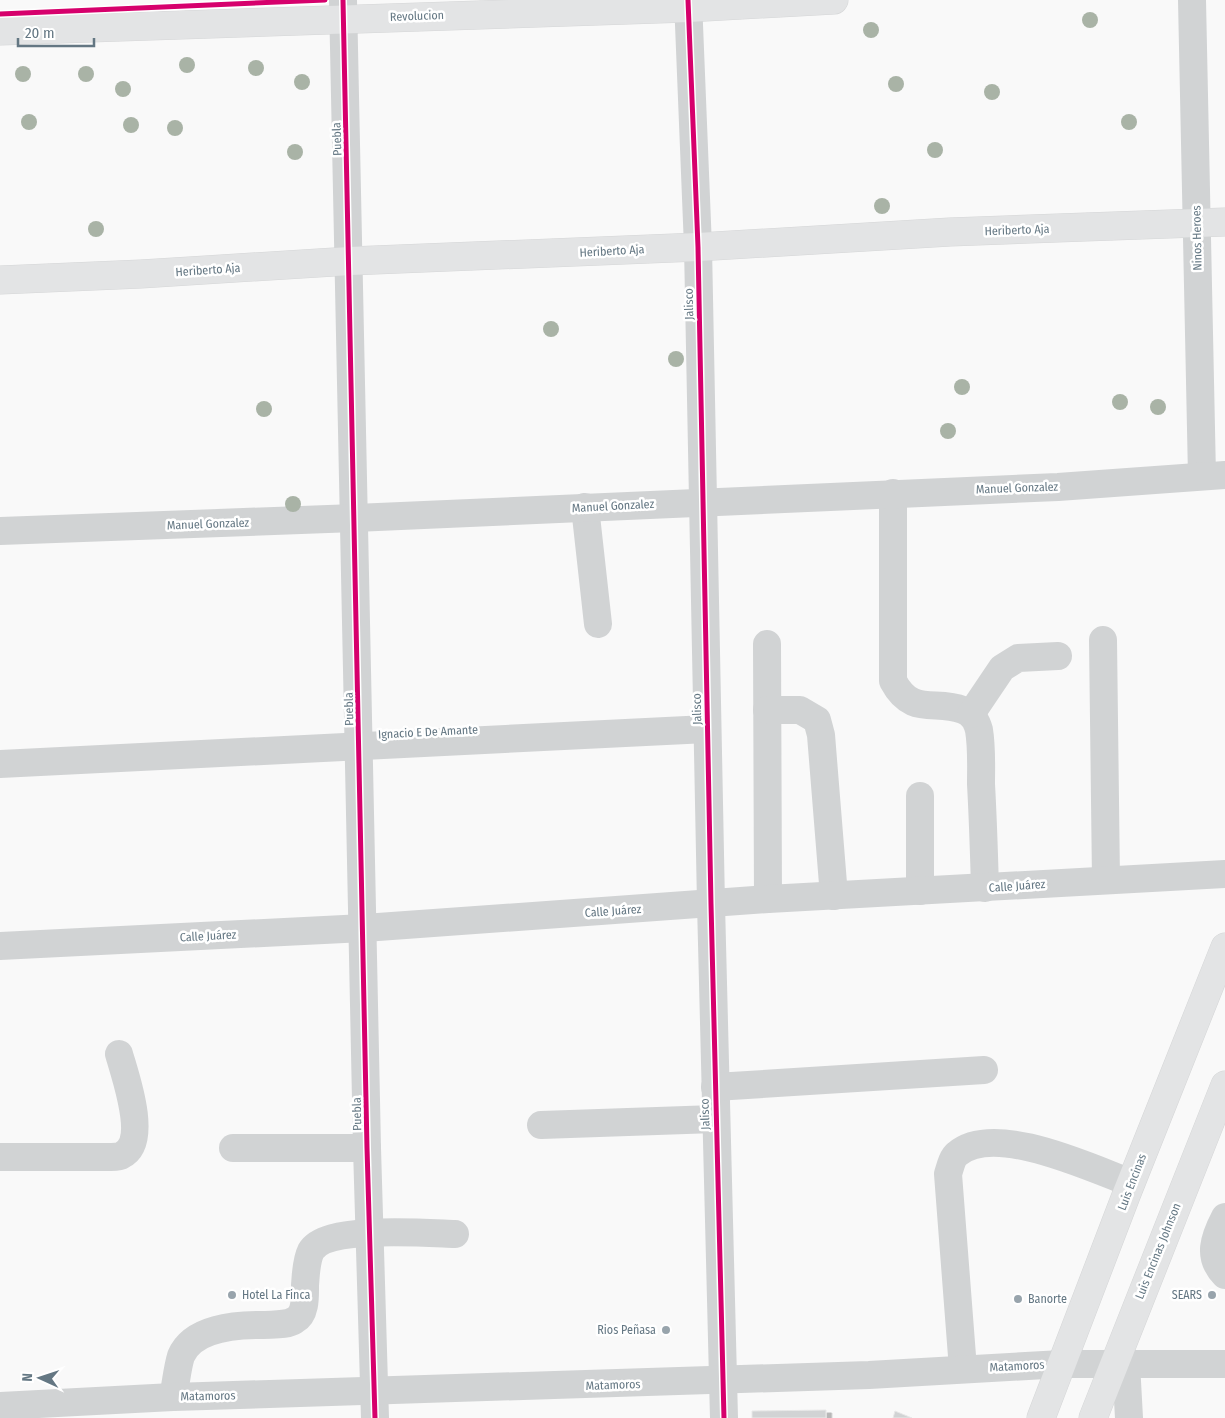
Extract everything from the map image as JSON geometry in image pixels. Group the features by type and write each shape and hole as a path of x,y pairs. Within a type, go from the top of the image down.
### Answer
{"main road":[{"name":"Revolucion","path":"0,31 343,9 834,0"},
{"name":"Heriberto Aja","path":"0,280 141,274 350,261 698,247 950,232 1225,222"},
{"name":"Luis Encinas","path":"1041,1418 1131,1183 1225,947"},
{"name":"Luis Encinas Johnson","path":"1093,1418 1119,1363 1225,1085"}],"street":[{"name":"Ninos Heroes","path":"1192,0 1196,223 1214,476"},
{"name":"Jalisco","path":"688,4 698,247 714,1087 724,1418"},
{"name":"Puebla","path":"343,9 350,261 367,1148 375,1405"},
{"name":"Manuel Gonzalez","path":"0,531 355,518 1058,487 1214,476"},
{"path":"893,493 893,681 899,692 919,704 962,709 970,714 979,730 985,888"},
{"path":"585,507 598,624"},
{"path":"1103,640 1106,880"},
{"path":"767,644 768,900"},
{"path":"970,714 1002,668 1018,658 1058,656"},
{"path":"767,710 800,710 817,720 821,735 834,896"},
{"name":"Ignacio E De Amante","path":"0,764 707,729"},
{"path":"920,796 920,891"},
{"name":"Calle Juárez","path":"0,946 364,928 768,900 1225,874"},
{"path":"0,1157 122,1156 130,1149 134,1125 133,1104 119,1054"},
{"path":"714,1087 984,1070"},
{"path":"541,1125 715,1119"},
{"path":"963,1369 948,1174 955,1155 974,1143 1012,1143 1061,1157 1131,1183"},
{"path":"233,1148 367,1148"},
{"path":"1225,1217 1213,1245 1213,1258 1225,1275"},
{"path":"173,1397 181,1356 189,1343 200,1336 227,1328 281,1324 295,1321 301,1315 307,1266 311,1251 320,1242 338,1236 370,1232 455,1234"},
{"path":"1119,1363 1129,1418"},
{"name":"Matamoros","path":"0,1406 173,1397 289,1406 375,1405 723,1381 1062,1364 1225,1364"}],"building":[{"path":"826,1410 826,1418 752,1418 752,1411"},
{"path":"895,1411 912,1418 893,1418"}],"cycle path":[{"path":"0,14 325,0"},
{"path":"343,0 367,1148 375,1418"},
{"path":"688,0 698,247 711,904 724,1418"}],"place":[{"name":"Hotel La Finca","path":"232,1295"},
{"name":"SEARS","path":"1212,1295"},
{"name":"Banorte","path":"1018,1299"},
{"name":"Rios Peñasa","path":"666,1330"}]}
